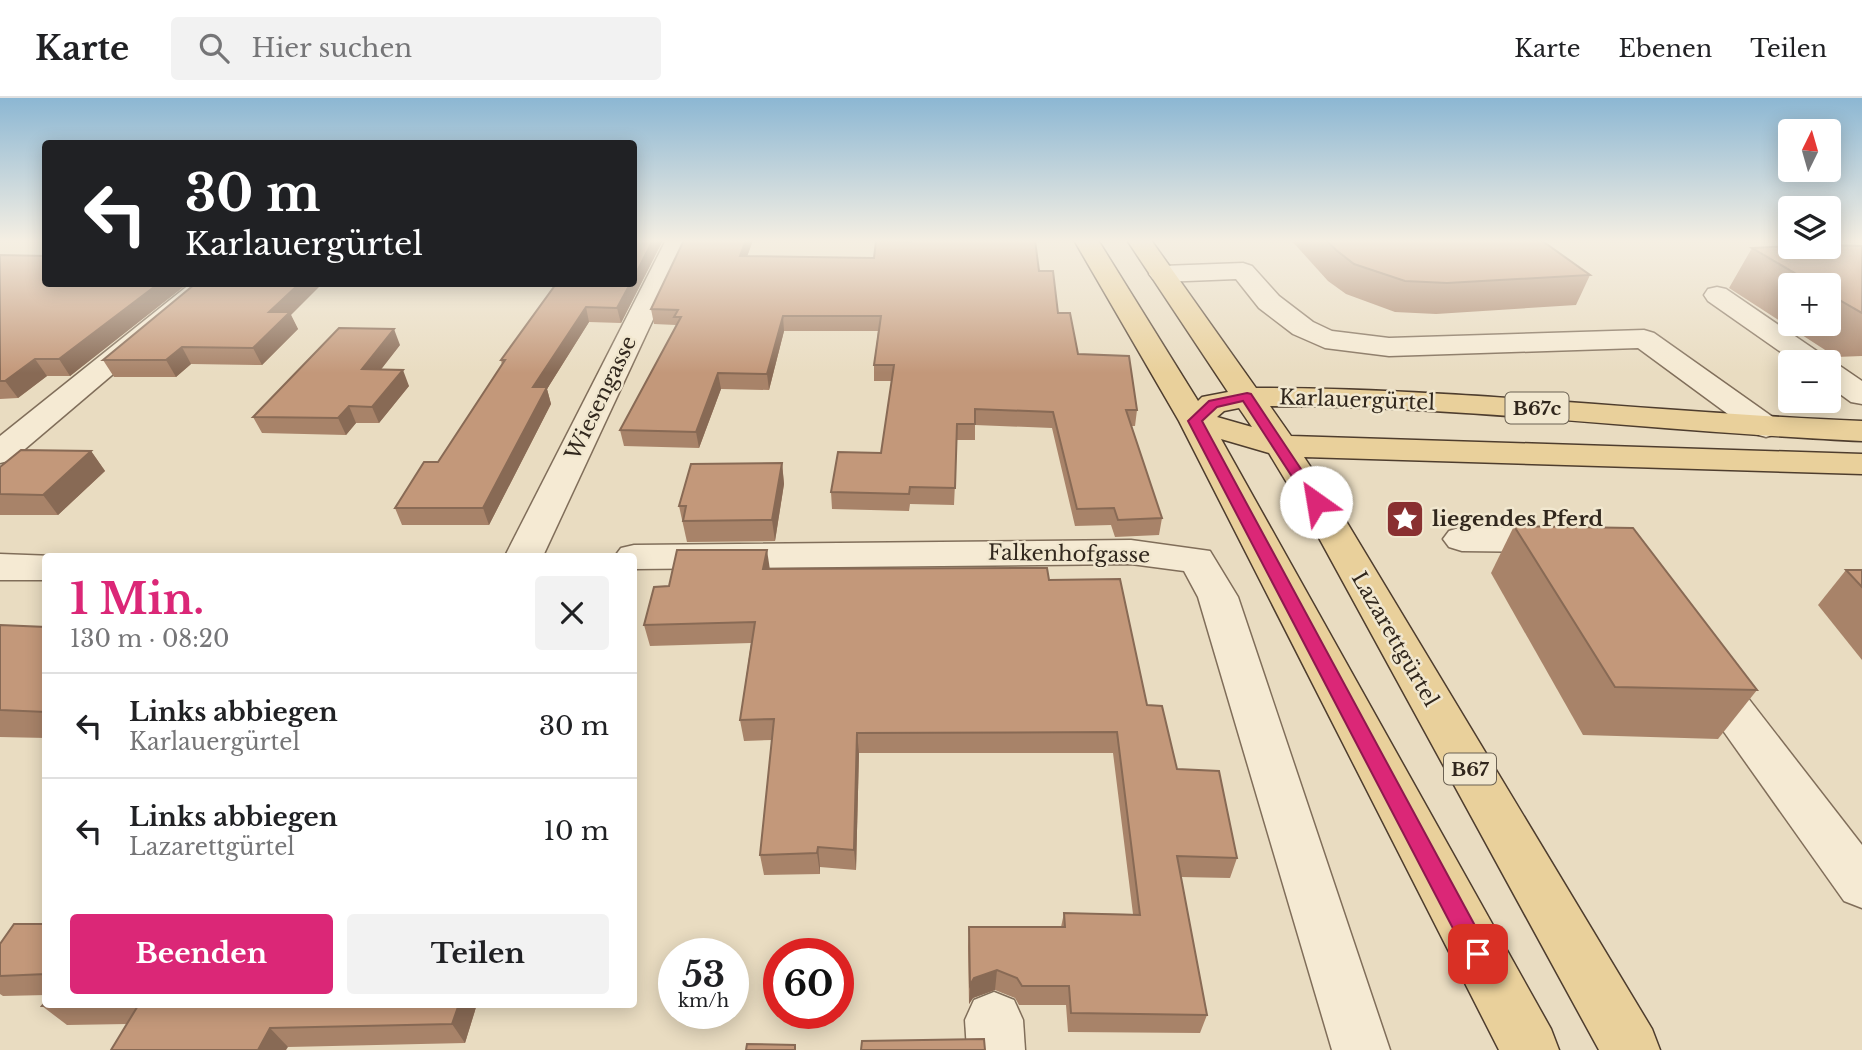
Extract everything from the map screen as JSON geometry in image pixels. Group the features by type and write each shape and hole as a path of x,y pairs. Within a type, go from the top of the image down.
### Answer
{"main road":[{"path":"1113,284 1195,421 1530,1050"},
{"name":"Lazarettgürtel","path":"1169,284 1281,446 1325,516 1631,1050"},
{"name":"Karlauergürtel","path":"1195,421 1213,404 1247,397 1335,398 1568,410 1766,427 1862,431"},
{"name":"B67c","path":"1195,421 1281,446 1862,464"}],"street":[{"name":"Wiesengasse","path":"525,553 656,284"},
{"path":"1254,284 1269,302 1303,328 1325,339 1390,347 1644,339 1766,427"},
{"path":"0,453 202,287"},
{"path":"1717,295 1797,350"},
{"path":"1841,380 1862,395"},
{"path":"1462,539 1594,540"},
{"name":"Falkenhofgasse","path":"637,558 1131,552 1197,560 1218,597 1361,1050"},
{"path":"0,567 42,566"},
{"path":"1680,639 1862,885"}],"building":[{"path":"0,284 154,287 59,359 35,359 5,381 0,381"},
{"path":"663,284 1055,284 1058,313 1070,313 1078,354 1129,356 1137,410 1126,410 1162,518 1118,520 1114,508 1077,509 1053,412 975,409 975,424 957,424 955,488 910,487 909,494 831,492 838,452 881,453 894,365 874,365 881,316 783,316 767,374 718,373 696,432 620,430 681,317 674,317 678,310 651,309"},
{"path":"1841,284 1862,284 1862,313 1841,301"},
{"path":"191,287 296,287 269,312 290,312 253,348 182,347 166,360 103,360"},
{"path":"554,287 628,287 617,308 586,307 533,387 547,387 483,508 395,508 424,462 438,462 505,360 501,360"},
{"path":"339,328 394,329 362,369 403,370 372,407 349,406 338,418 253,417"},
{"path":"21,450 91,451 43,495 0,494 0,467"},
{"path":"782,463 772,520 683,521 686,506 679,506 691,464"},
{"path":"1514,526 1633,528 1757,690 1615,687"},
{"path":"677,550 767,550 763,569 1047,568 1049,580 1120,579 1147,705 1162,706 1177,769 1219,771 1237,858 1177,856 1207,1015 1071,1013 1069,986 1022,986 1017,978 997,970 974,978 970,985 969,927 1065,927 1064,913 1140,915 1117,732 857,733 854,850 818,847 817,853 760,855 774,719 740,720 755,622 644,625 654,587 669,586"},
{"path":"1846,570 1862,570 1862,587"},
{"path":"0,625 42,627 42,712 0,710"},
{"path":"14,924 42,924 42,974 0,976 0,944"},
{"path":"137,1008 458,1008 452,1024 270,1028 258,1050 111,1050"},
{"path":"984,1039 985,1050 861,1050 862,1041"},
{"path":"747,1044 795,1045 795,1050 746,1050"}],"place":[{"name":"liegendes Pferd","path":"1405,519"}],"route":[{"path":"1316,502 1247,397 1213,404 1195,421 1245,520 1478,954"}]}
